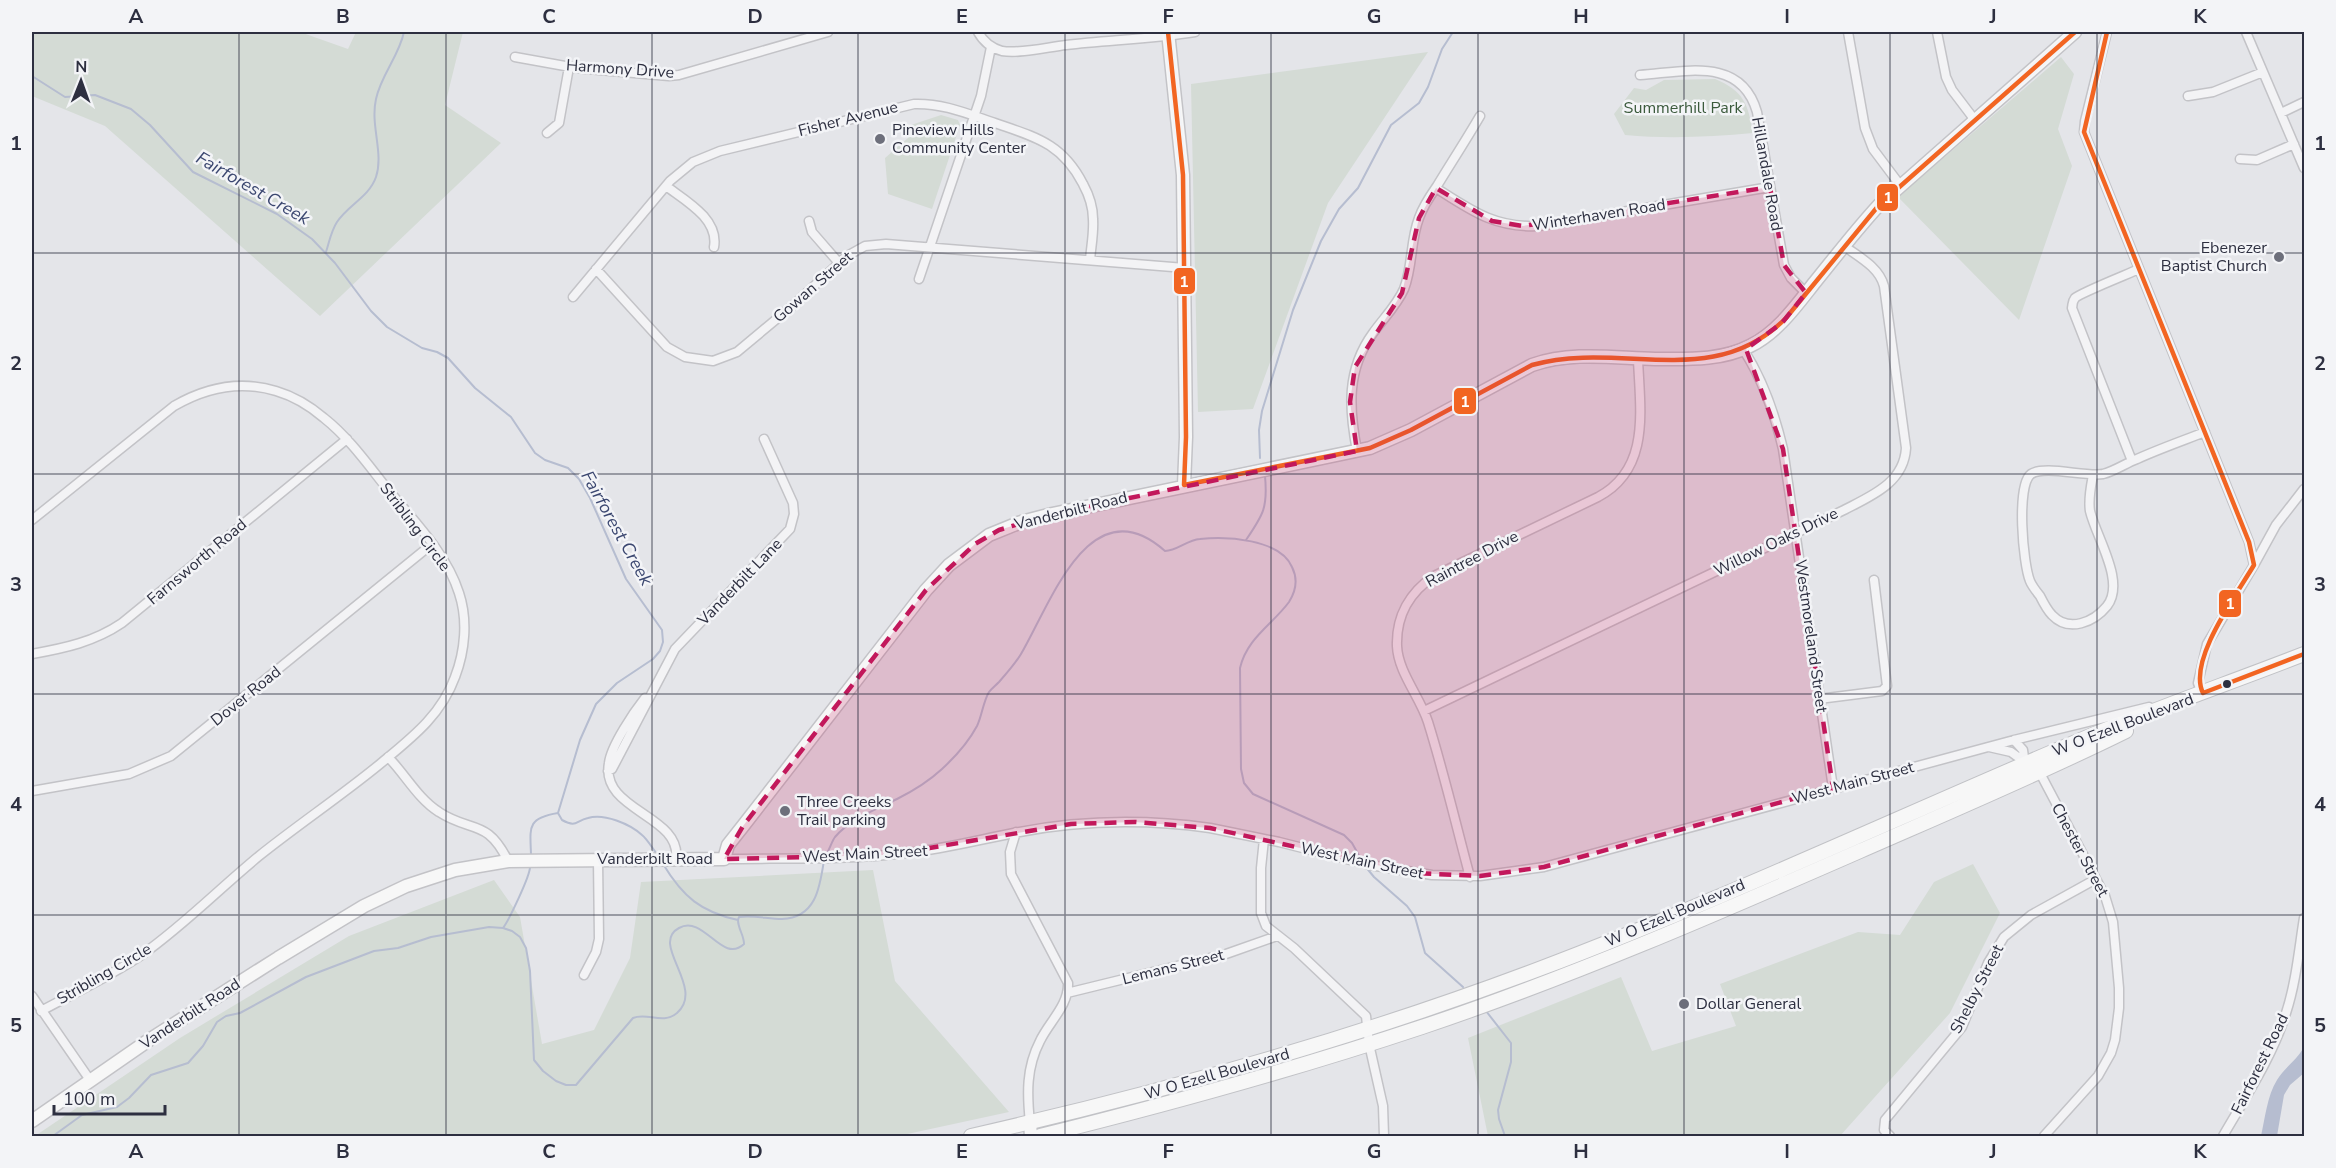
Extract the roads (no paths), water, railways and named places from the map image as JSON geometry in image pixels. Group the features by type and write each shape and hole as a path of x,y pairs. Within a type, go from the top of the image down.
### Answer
{"main road":[{"name":"West Main Street","path":"2203,693 2304,654"},
{"name":"W O Ezell Boulevard","path":"1040,1137 1238,1085 1368,1037 1720,896 2075,742 2203,693"},
{"name":"W O Ezell Boulevard","path":"971,1137 1031,1130 1144,1096 1368,1037 1548,981 1726,909 2040,774 2203,693"},
{"path":"1940,800 1946,814"},
{"path":"1854,837 1859,851"},
{"path":"1720,896 1726,909"},
{"path":"1629,933 1634,947"}],"street":[{"name":"Harmony Drive","path":"515,57 569,67 669,76 680,75 828,32"},
{"path":"978,32 991,47 1009,51 1195,32"},
{"path":"1848,32 1865,128 1873,149 1900,185"},
{"path":"1937,32 1946,77 1952,90 1974,119"},
{"name":"Vanderbilt Road","path":"32,1121 90,1080 278,958 382,897 406,886 447,872 508,861 724,859 728,845 926,590 961,554 989,535 1021,522 1184,485 1357,451 1398,437 1532,365 1546,360 1577,356 1698,358 1743,349 1782,323 1879,205 2075,32"},
{"path":"2107,32 2084,132 2249,542 2254,565"},
{"path":"2246,32 2304,168"},
{"path":"1168,34 1183,175 1186,437 1184,485"},
{"path":"919,279 975,116 987,77 991,47"},
{"path":"547,133 559,123 569,67"},
{"name":"Hillandale Road","path":"1640,75 1708,71 1725,74 1740,83 1751,96 1757,112 1784,265 1791,278 1806,293"},
{"path":"2188,96 2213,92 2263,72"},
{"path":"2281,113 2304,102"},
{"name":"Fisher Avenue","path":"573,297 666,186 681,171 706,156 901,106 921,104 940,105 1039,138 1069,160 1088,194 1092,207 1094,220 1090,261"},
{"path":"1357,451 1350,402 1355,367 1365,345 1402,293 1409,271 1414,234 1419,218 1480,116"},
{"path":"2240,159 2258,160 2294,144"},
{"path":"666,186 708,221 714,232 714,247"},
{"name":"Winterhaven Road","path":"1436,188 1485,217 1507,225 1539,226 1770,187"},
{"path":"809,221 812,232 839,263"},
{"name":"Gowan Street","path":"596,269 668,347 685,357 713,361 737,352 855,250 875,245 931,247 1185,268"},
{"name":"Willow Oaks Drive","path":"1424,711 1882,489 1900,472 1906,456 1905,430 1883,281 1874,268 1844,246"},
{"path":"2132,461 2072,308 2075,298 2081,293 2139,269"},
{"name":"Westmoreland Street","path":"1743,349 1750,359 1779,430 1787,469 1833,789"},
{"name":"Raintree Drive","path":"1470,877 1424,711 1403,668 1397,647 1400,622 1409,600 1434,576 1598,497 1621,481 1632,465 1638,447 1640,408 1638,358"},
{"name":"Stribling Circle","path":"32,520 174,406 215,389 254,387 288,396 323,417 347,439 432,544 453,577 459,594 464,628 460,663 447,695 438,710 421,729 262,854 144,953 111,974 42,1011"},
{"path":"2093,475 2090,509 2115,586 2108,605 2088,622 2076,625 2064,623 2052,616 2030,582 2022,539 2023,496 2028,477 2034,472 2042,471 2105,474 2205,432"},
{"name":"Farnsworth Road","path":"32,654 94,640 122,623 347,439"},
{"name":"Vanderbilt Lane","path":"675,860 676,848 671,839 659,826 617,795 608,771 612,769 668,660 684,639 790,529 794,514 793,503 764,439"},
{"path":"2203,693 2198,683 2207,644 2276,525 2304,489"},
{"name":"Dover Road","path":"32,791 129,774 171,756 432,544"},
{"path":"1819,699 1882,691 1887,686 1874,580"},
{"name":"West Main Street","path":"724,859 888,855 927,851 1016,832 1071,824 1135,822 1178,824 1264,839 1370,865 1432,876 1470,877 1508,874 1544,867 2014,740 2203,693"},
{"path":"2014,740 2023,750 2025,764"},
{"name":"West Main Street","path":"1988,747 2015,755 2025,764"},
{"path":"2005,751 2006,772"},
{"path":"388,757 428,803 450,818 485,831 499,844 508,861"},
{"name":"Chester Street","path":"2025,764 2040,774 2109,904 2113,922 2119,988 2119,1008 2111,1053 2098,1076 2044,1137"},
{"path":"1016,832 1010,852 1014,884 1068,983 1067,993 1057,1014 1039,1041 1030,1063 1027,1085 1031,1130"},
{"path":"1264,839 1261,868 1261,913 1266,926 1307,959 1366,1016 1368,1037 1383,1106 1384,1137"},
{"path":"584,975 596,952 599,939 598,860"},
{"name":"Shelby Street","path":"1890,1137 1884,1127 1885,1120 1962,1027 1988,963 2004,937 2031,915 2096,879"},
{"name":"Fairforest Road","path":"2223,1137 2253,1085 2286,1014 2304,918"},
{"name":"Lemans Street","path":"1067,993 1226,954 1277,936"},
{"name":"Stribling Circle","path":"32,996 90,1080"}],"water":[{"path":"2304,1047 2304,1073 2290,1085 2284,1095 2277,1136 2261,1136 2274,1086"}],"waterway":[{"path":"326,252 337,222 363,196 376,177 379,158 375,119 376,99 404,32"},
{"path":"1260,458 1259,430 1262,411 1293,310 1321,241 1339,209 1358,188 1391,125 1419,103 1428,87 1442,49 1453,32"},
{"name":"Fairforest Creek","path":"32,76 65,97 95,95 131,109 150,125 193,172 277,214 312,239 335,263 371,311 387,327 422,348 448,358 475,388 511,417 535,453 545,460 568,468 579,479 590,498 626,579 662,630 663,642 660,651 653,659 617,683 596,704 580,740 558,813 562,820 571,823 594,817 609,818 624,823 642,835 657,854"},
{"path":"1246,540 1263,511 1266,496 1265,476"},
{"name":"Fairforest Creek","path":"827,853 835,837 848,825 921,786 957,754 977,726 989,692 1019,658 1060,582 1076,559 1094,541 1115,532 1138,534 1165,551 1195,540 1211,538 1251,541 1276,550 1286,558 1295,576 1293,594 1289,602 1248,648 1240,668 1241,769 1244,783 1253,794 1344,835 1352,843 1361,859"},
{"path":"531,854 532,825 541,818 558,813"},
{"name":"Fairforest Creek","path":"663,864 686,894 713,913 738,920 739,917 782,919 793,917 809,907 818,890 824,860"},
{"name":"Fairforest Creek","path":"1365,866 1407,906 1415,917 1425,953 1463,987"},
{"path":"503,928 519,898 530,867"},
{"path":"53,1136 82,1115 117,1107 151,1075 188,1063 203,1046 217,1022 226,1016 240,1013 306,977 374,951 398,948 431,937 489,927 512,931 520,937 526,948 530,971 534,1060 556,1081 566,1085 576,1085 633,1018 644,1016 666,1018 677,1013 684,1003 685,991 670,945 671,935 679,928 688,926 705,932 728,948 736,949 744,944 738,920"},
{"name":"Fairforest Creek","path":"1486,1011 1511,1043 1511,1062 1498,1110 1505,1136"}],"place":[{"name":"Pineview Hills Community Center","path":"880,139"},
{"name":"Ebenezer Baptist Church","path":"2279,257"},
{"name":"Three Creeks Trail parking","path":"785,811"},
{"name":"Dollar General","path":"1684,1004"}],"park label":[{"name":"Summerhill Park","path":"1683,108"}]}
